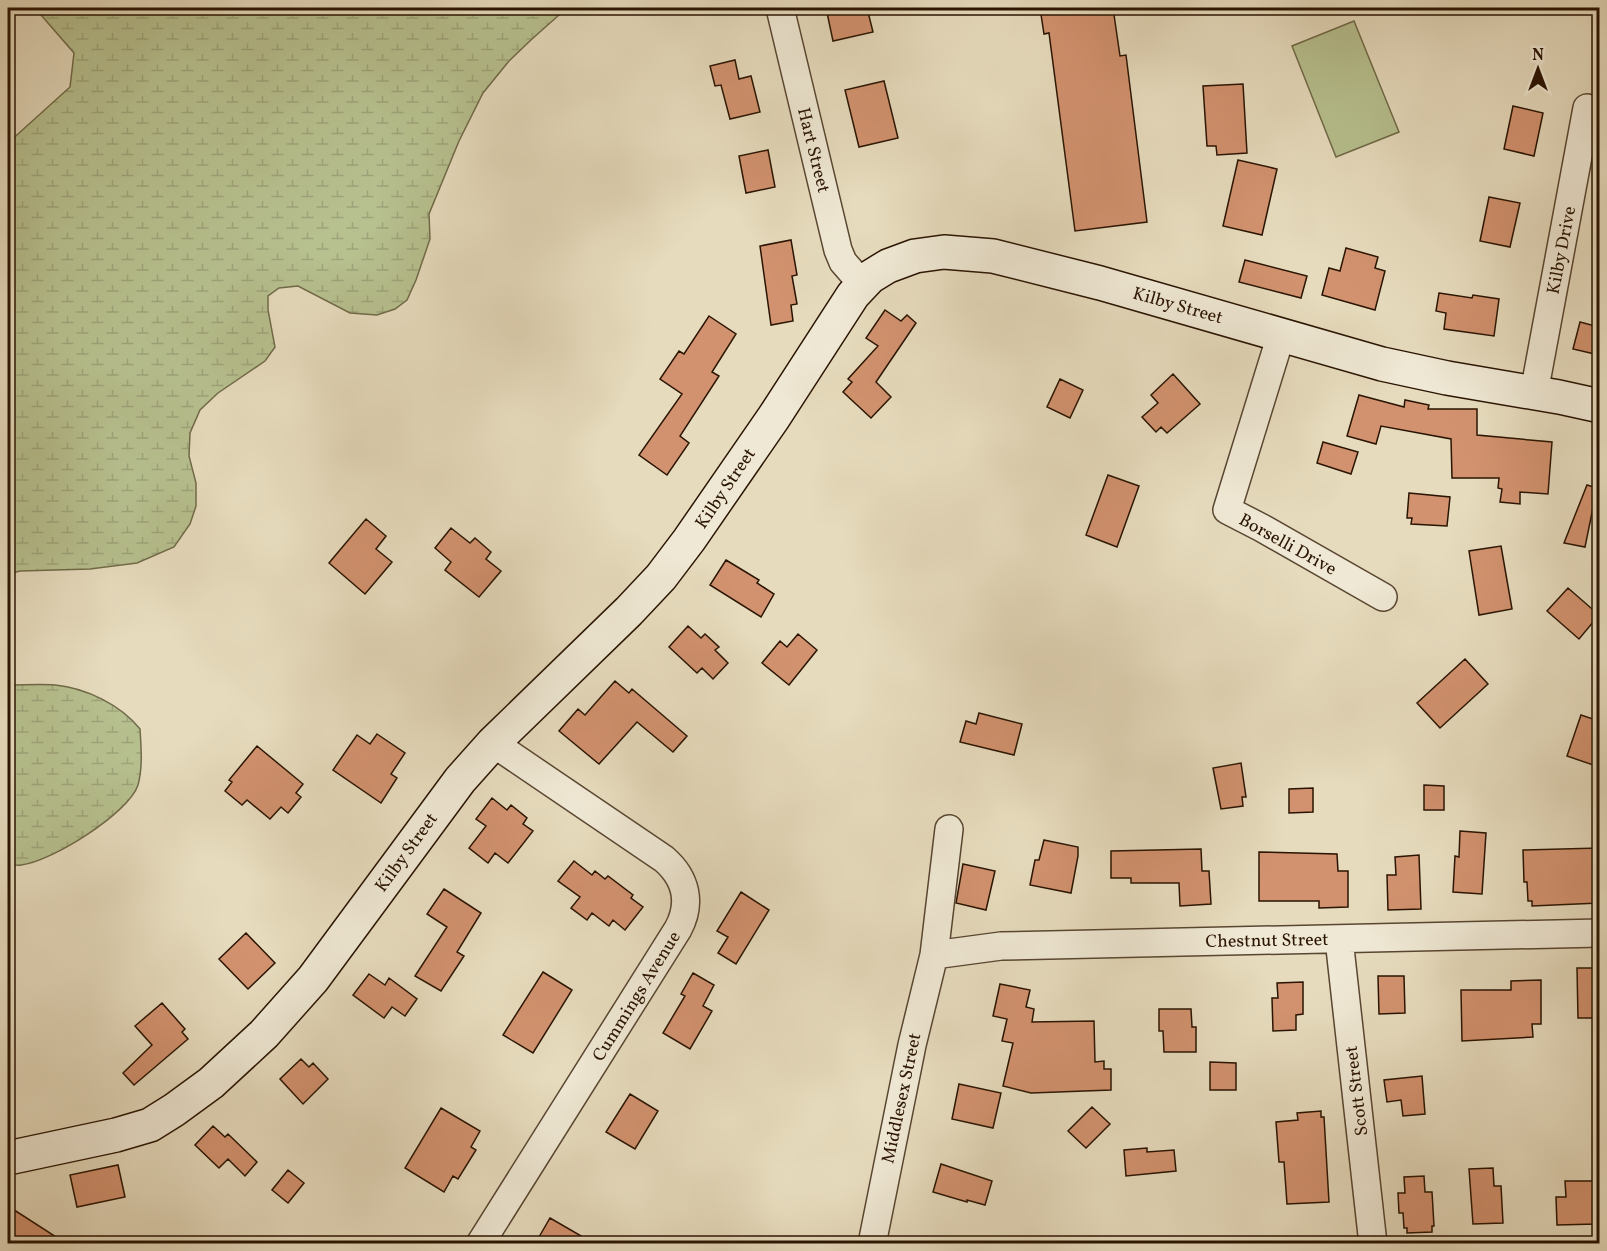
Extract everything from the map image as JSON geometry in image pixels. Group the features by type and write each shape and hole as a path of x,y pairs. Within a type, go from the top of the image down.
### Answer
{"street":[{"name":"Hart Street","path":"780,8 838,250 843,262 863,285"},
{"name":"Kilby Drive","path":"1534,393 1587,108"},
{"name":"Kilby Street","path":"8,1158 116,1135 150,1125 211,1083 264,1034 306,987 460,780 493,743 660,577 689,540 816,354 853,295 870,277 888,266 915,256 944,252 978,254 1026,263 1399,368 1599,406"},
{"name":"Borselli Drive","path":"1281,335 1227,510 1383,597"},
{"name":"Cummings Avenue","path":"480,1244 678,929 686,904 681,878 664,859 493,743"},
{"name":"Middlesex Street","path":"872,1244 912,1045 934,955 949,829"},
{"name":"Chestnut Street","path":"934,955 1001,945 1599,933"},
{"name":"Scott Street","path":"1339,939 1373,1244"}],"green space":[{"path":"35,8 571,8 559,15 509,61 483,93 459,141 429,214 430,239 407,300 395,309 377,315 350,313 298,286 279,288 268,296 268,310 275,347 265,361 218,393 200,410 190,433 189,456 196,483 196,506 190,524 174,547 137,563 90,569 20,571 8,574 8,143 70,87 74,53"},
{"path":"1354,21 1399,132 1336,157 1292,46"},
{"path":"8,685 55,685 91,694 123,712 140,729 141,771 138,785 132,796 105,822 69,846 34,862 19,865 8,864"}],"building":[{"path":"826,8 867,8 873,32 833,41"},
{"path":"1040,8 1113,8 1120,56 1126,55 1147,222 1075,231 1049,33 1044,34"},
{"path":"735,60 739,79 751,76 760,112 730,119 721,85 715,86 710,66"},
{"path":"884,81 898,138 859,147 845,90"},
{"path":"1243,84 1247,153 1217,155 1216,146 1207,146 1203,86"},
{"path":"1513,106 1543,113 1534,156 1504,149"},
{"path":"768,150 775,187 746,193 739,156"},
{"path":"1238,160 1277,169 1262,235 1223,226"},
{"path":"1489,197 1520,203 1510,247 1480,241"},
{"path":"791,240 797,275 792,276 797,304 791,305 793,321 771,325 760,246"},
{"path":"1346,248 1378,257 1375,268 1385,271 1375,310 1322,295 1329,268 1340,271"},
{"path":"1245,260 1307,276 1301,298 1239,282"},
{"path":"1439,293 1499,299 1494,336 1444,329 1446,313 1436,311"},
{"path":"885,310 901,321 907,315 916,323 876,382 891,397 871,418 843,392 852,382 848,379 878,346 866,338"},
{"path":"709,316 736,334 712,372 719,376 680,436 689,443 667,475 639,455 682,394 660,379 679,351 684,354"},
{"path":"1580,322 1599,327 1599,355 1573,349"},
{"path":"1173,374 1200,404 1167,433 1161,427 1156,432 1142,417 1158,403 1151,395"},
{"path":"1060,379 1083,390 1070,418 1047,407"},
{"path":"1359,395 1404,407 1405,400 1429,405 1428,409 1477,409 1477,435 1552,442 1548,494 1520,492 1520,504 1500,502 1502,489 1498,488 1499,478 1452,478 1451,439 1381,426 1376,444 1347,436"},
{"path":"1323,442 1358,452 1351,474 1317,463"},
{"path":"1108,475 1139,486 1117,547 1086,535"},
{"path":"1587,485 1597,488 1585,547 1564,543"},
{"path":"1409,493 1450,497 1447,526 1411,524 1412,518 1407,518"},
{"path":"366,519 386,536 376,549 392,562 365,594 329,563"},
{"path":"451,528 470,543 475,538 491,552 486,559 501,571 479,597 445,570 451,562 435,548"},
{"path":"1501,546 1512,609 1479,615 1469,551"},
{"path":"726,560 759,580 757,583 774,594 761,617 710,585"},
{"path":"1568,588 1599,615 1579,639 1547,611"},
{"path":"688,626 701,638 705,634 719,647 715,650 728,663 713,679 702,668 697,673 669,647"},
{"path":"798,634 817,650 789,685 762,663 780,641 787,647"},
{"path":"1465,659 1488,684 1440,728 1417,703"},
{"path":"615,681 629,693 632,689 687,736 673,752 637,722 599,764 559,731 578,709 585,715"},
{"path":"979,713 1022,724 1014,755 960,742 966,721 976,724"},
{"path":"1581,715 1599,721 1599,767 1567,756"},
{"path":"377,734 405,753 391,774 397,778 381,803 333,770 357,735 370,744"},
{"path":"257,746 303,784 296,793 301,797 288,813 281,807 270,819 247,800 242,805 225,791 232,782 229,780"},
{"path":"1241,763 1246,797 1242,797 1243,806 1221,809 1213,768"},
{"path":"1424,785 1444,786 1444,810 1424,810"},
{"path":"1313,788 1313,812 1289,813 1289,789"},
{"path":"492,798 507,810 511,805 527,818 523,824 533,831 508,863 495,853 488,863 469,848 486,826 476,819"},
{"path":"1460,831 1486,833 1482,894 1453,892 1455,856 1459,857"},
{"path":"1044,840 1078,847 1071,893 1030,885 1035,860 1039,860"},
{"path":"1599,848 1599,903 1532,906 1532,901 1528,901 1527,882 1524,882 1523,850"},
{"path":"1201,849 1202,871 1209,871 1211,904 1180,906 1179,883 1131,883 1131,878 1111,878 1111,851"},
{"path":"1259,852 1337,854 1338,871 1348,871 1348,907 1319,908 1319,901 1259,901"},
{"path":"1419,855 1421,909 1388,910 1387,875 1396,875 1395,857"},
{"path":"574,861 592,875 595,871 605,879 608,876 633,895 631,898 643,907 625,930 613,920 609,926 592,913 587,920 571,908 580,897 558,881"},
{"path":"963,864 995,871 986,910 956,903"},
{"path":"444,889 481,913 457,952 464,956 441,991 415,976 447,927 427,914"},
{"path":"741,892 769,910 736,964 718,953 728,937 717,931"},
{"path":"246,933 275,963 248,989 219,959"},
{"path":"1577,968 1599,968 1599,1018 1578,1018"},
{"path":"543,972 572,990 533,1053 503,1035"},
{"path":"693,973 714,985 703,1006 712,1011 690,1049 663,1033 685,996 681,994"},
{"path":"369,974 385,985 389,978 417,999 405,1016 392,1007 384,1018 353,995"},
{"path":"1378,976 1404,976 1405,1013 1379,1014"},
{"path":"1541,980 1541,1024 1532,1024 1533,1037 1462,1041 1461,990 1511,990 1511,981"},
{"path":"1303,982 1303,1014 1296,1015 1296,1030 1273,1031 1272,998 1278,998 1277,983"},
{"path":"1000,984 1030,990 1026,1007 1034,1009 1032,1022 1094,1021 1095,1062 1104,1061 1104,1069 1111,1069 1111,1090 1031,1093 1003,1086 1013,1043 1002,1041 1007,1019 993,1016"},
{"path":"162,1003 185,1029 182,1032 188,1039 134,1085 123,1073 152,1045 135,1026"},
{"path":"1159,1009 1191,1009 1192,1027 1196,1027 1196,1052 1164,1052 1163,1031 1159,1031"},
{"path":"301,1059 309,1067 313,1063 328,1079 303,1104 280,1079"},
{"path":"1210,1062 1236,1063 1236,1090 1210,1090"},
{"path":"1422,1076 1425,1114 1403,1116 1401,1100 1387,1102 1384,1080"},
{"path":"959,1084 1001,1093 993,1128 952,1119"},
{"path":"630,1094 658,1111 635,1149 606,1132"},
{"path":"1092,1107 1110,1124 1086,1148 1068,1131"},
{"path":"441,1108 480,1131 471,1147 476,1150 458,1179 453,1176 444,1192 405,1168"},
{"path":"1321,1111 1321,1117 1324,1117 1329,1202 1287,1204 1284,1162 1279,1162 1276,1122 1298,1120 1297,1113"},
{"path":"213,1126 225,1137 228,1134 257,1162 245,1176 228,1159 219,1168 195,1145"},
{"path":"1147,1148 1147,1152 1174,1150 1176,1171 1126,1176 1124,1150"},
{"path":"941,1164 992,1181 985,1205 933,1192"},
{"path":"118,1165 125,1197 77,1207 70,1175"},
{"path":"1493,1168 1494,1186 1501,1186 1503,1223 1473,1224 1469,1169"},
{"path":"288,1170 304,1183 288,1203 272,1190"},
{"path":"1424,1176 1425,1192 1432,1192 1434,1226 1432,1226 1432,1232 1407,1233 1407,1228 1404,1228 1403,1213 1399,1213 1398,1193 1405,1193 1404,1177"},
{"path":"1565,1181 1594,1181 1596,1224 1557,1225 1556,1197 1566,1197"},
{"path":"8,1206 67,1244 8,1244"},
{"path":"550,1218 595,1244 535,1244"}]}
